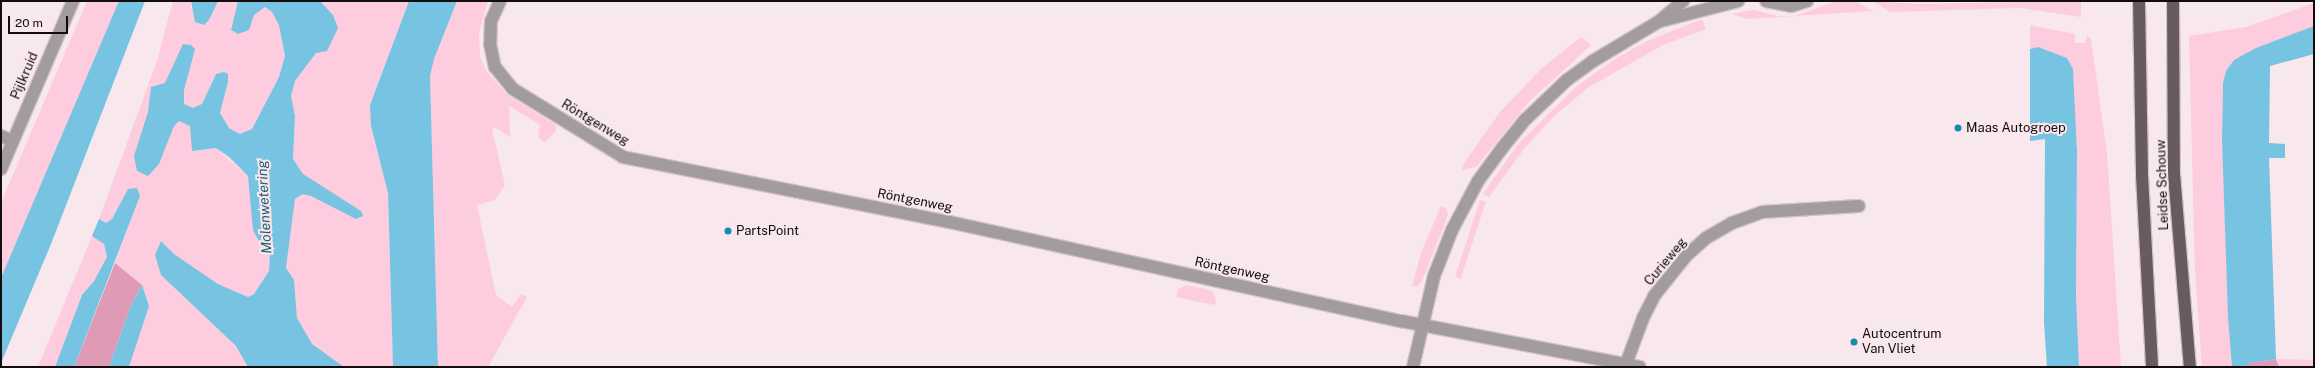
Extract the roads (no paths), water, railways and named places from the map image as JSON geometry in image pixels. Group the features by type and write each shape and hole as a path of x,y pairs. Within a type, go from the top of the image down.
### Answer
{"main road":[{"name":"Leidse Schouw","path":"2139,1 2142,176 2152,367"},
{"name":"Leidse Schouw","path":"2173,1 2174,174 2190,367"}],"street":[{"name":"Pijlkruid","path":"1,169 73,1"},
{"name":"Röntgenweg","path":"500,1 492,21 490,44 495,67 514,89 623,157 949,222 1422,324"},
{"path":"1413,367 1434,276 1452,230 1478,181 1503,147 1526,119 1567,80 1593,61 1658,22 1683,1"},
{"path":"1658,22 1738,1"},
{"path":"1766,1 1791,6 1808,1"},
{"path":"1,136 13,141"},
{"name":"Curieweg","path":"1626,364 1643,318 1654,296 1686,256 1706,238 1732,223 1762,212 1859,206"},
{"path":"1422,324 1640,367"}],"water":[{"path":"119,1 145,1 51,244 1,363 1,278"},
{"path":"191,1 218,1 209,20 204,25 195,22"},
{"name":"Molenwetering","path":"238,1 320,1 333,15 338,28 327,51 316,53 295,81 291,96 295,116 293,159 303,174 361,211 363,216 356,219 311,196 303,194 295,199 286,268 294,280 297,318 312,344 344,367 248,367 236,346 161,275 155,255 161,241 174,254 218,284 248,297 254,294 269,271 270,253 261,245 253,230 248,176 229,157 216,148 192,151 190,126 179,121 174,126 159,164 148,176 137,171 134,156 148,112 151,87 165,83 183,44 191,45 195,49 184,90 184,104 193,108 202,104 216,74 224,72 228,74 228,82 220,113 229,128 240,134 252,129 279,77 285,56 279,25 272,12 265,7 254,15 249,30 238,34 231,30"},
{"path":"409,1 457,1 434,59 430,76 438,367 393,367 388,193 371,126 370,105"},
{"path":"2314,26 2314,54 2270,66 2269,143 2285,144 2285,158 2269,158 2276,359 2250,363 2246,367 2232,367 2228,318 2222,141 2223,83 2226,71 2234,60 2256,48"},
{"path":"2038,47 2067,58 2073,69 2077,151 2076,295 2079,367 2047,367 2044,323 2045,139 2030,141 2030,49"},
{"path":"137,188 140,196 74,367 55,367 82,295 94,281 107,257 104,244 92,236 99,219 106,223 112,219 128,189"},
{"path":"142,285 149,306 129,367 109,367 131,305"}],"place":[{"name":"Maas Autogroep","path":"1958,128"},
{"name":"PartsPoint","path":"728,231"},
{"name":"Autocentrum Van Vliet","path":"1854,342"}]}
